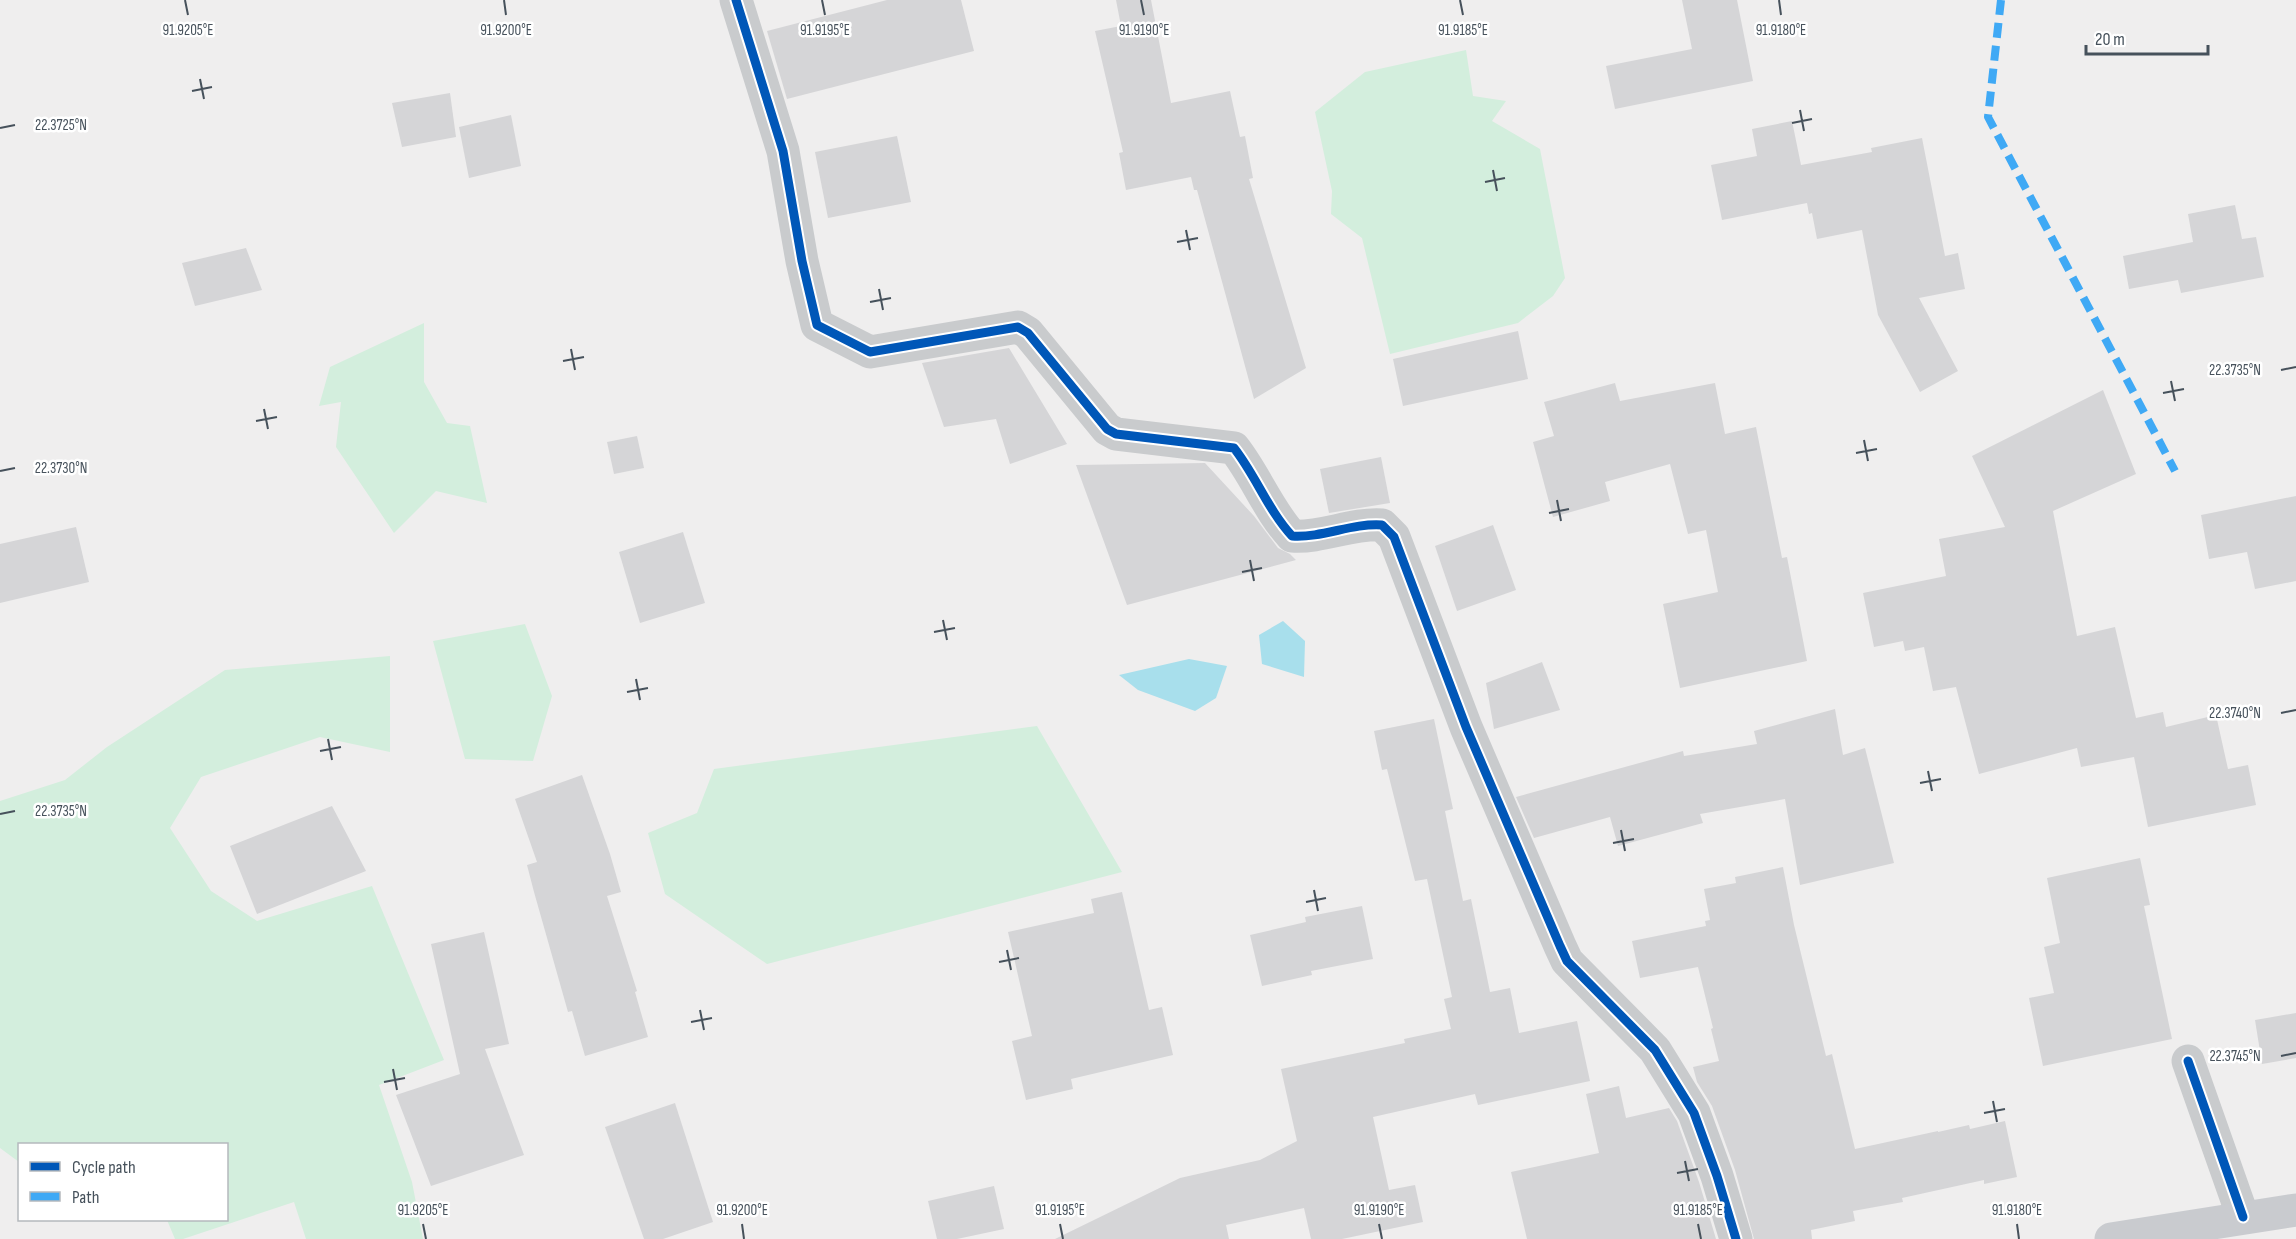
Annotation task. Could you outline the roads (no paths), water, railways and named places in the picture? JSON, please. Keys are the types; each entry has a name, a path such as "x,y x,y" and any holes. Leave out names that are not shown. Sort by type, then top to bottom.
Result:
{"main road":[{"path":"2110,1239 2296,1210"}],"street":[{"path":"736,0 783,151 802,261 817,325 870,352 1018,327 1028,333 1107,429 1116,434 1234,448 1281,525 1292,536 1308,537 1365,524 1382,525 1394,537 1466,727 1567,961 1655,1050 1694,1113 1717,1176 1736,1239"},
{"path":"2188,1061 2243,1217"}],"water":[{"path":"1283,621 1305,641 1304,677 1262,664 1259,635"},
{"path":"1189,659 1227,666 1216,698 1195,711 1138,690 1119,675"}]}
